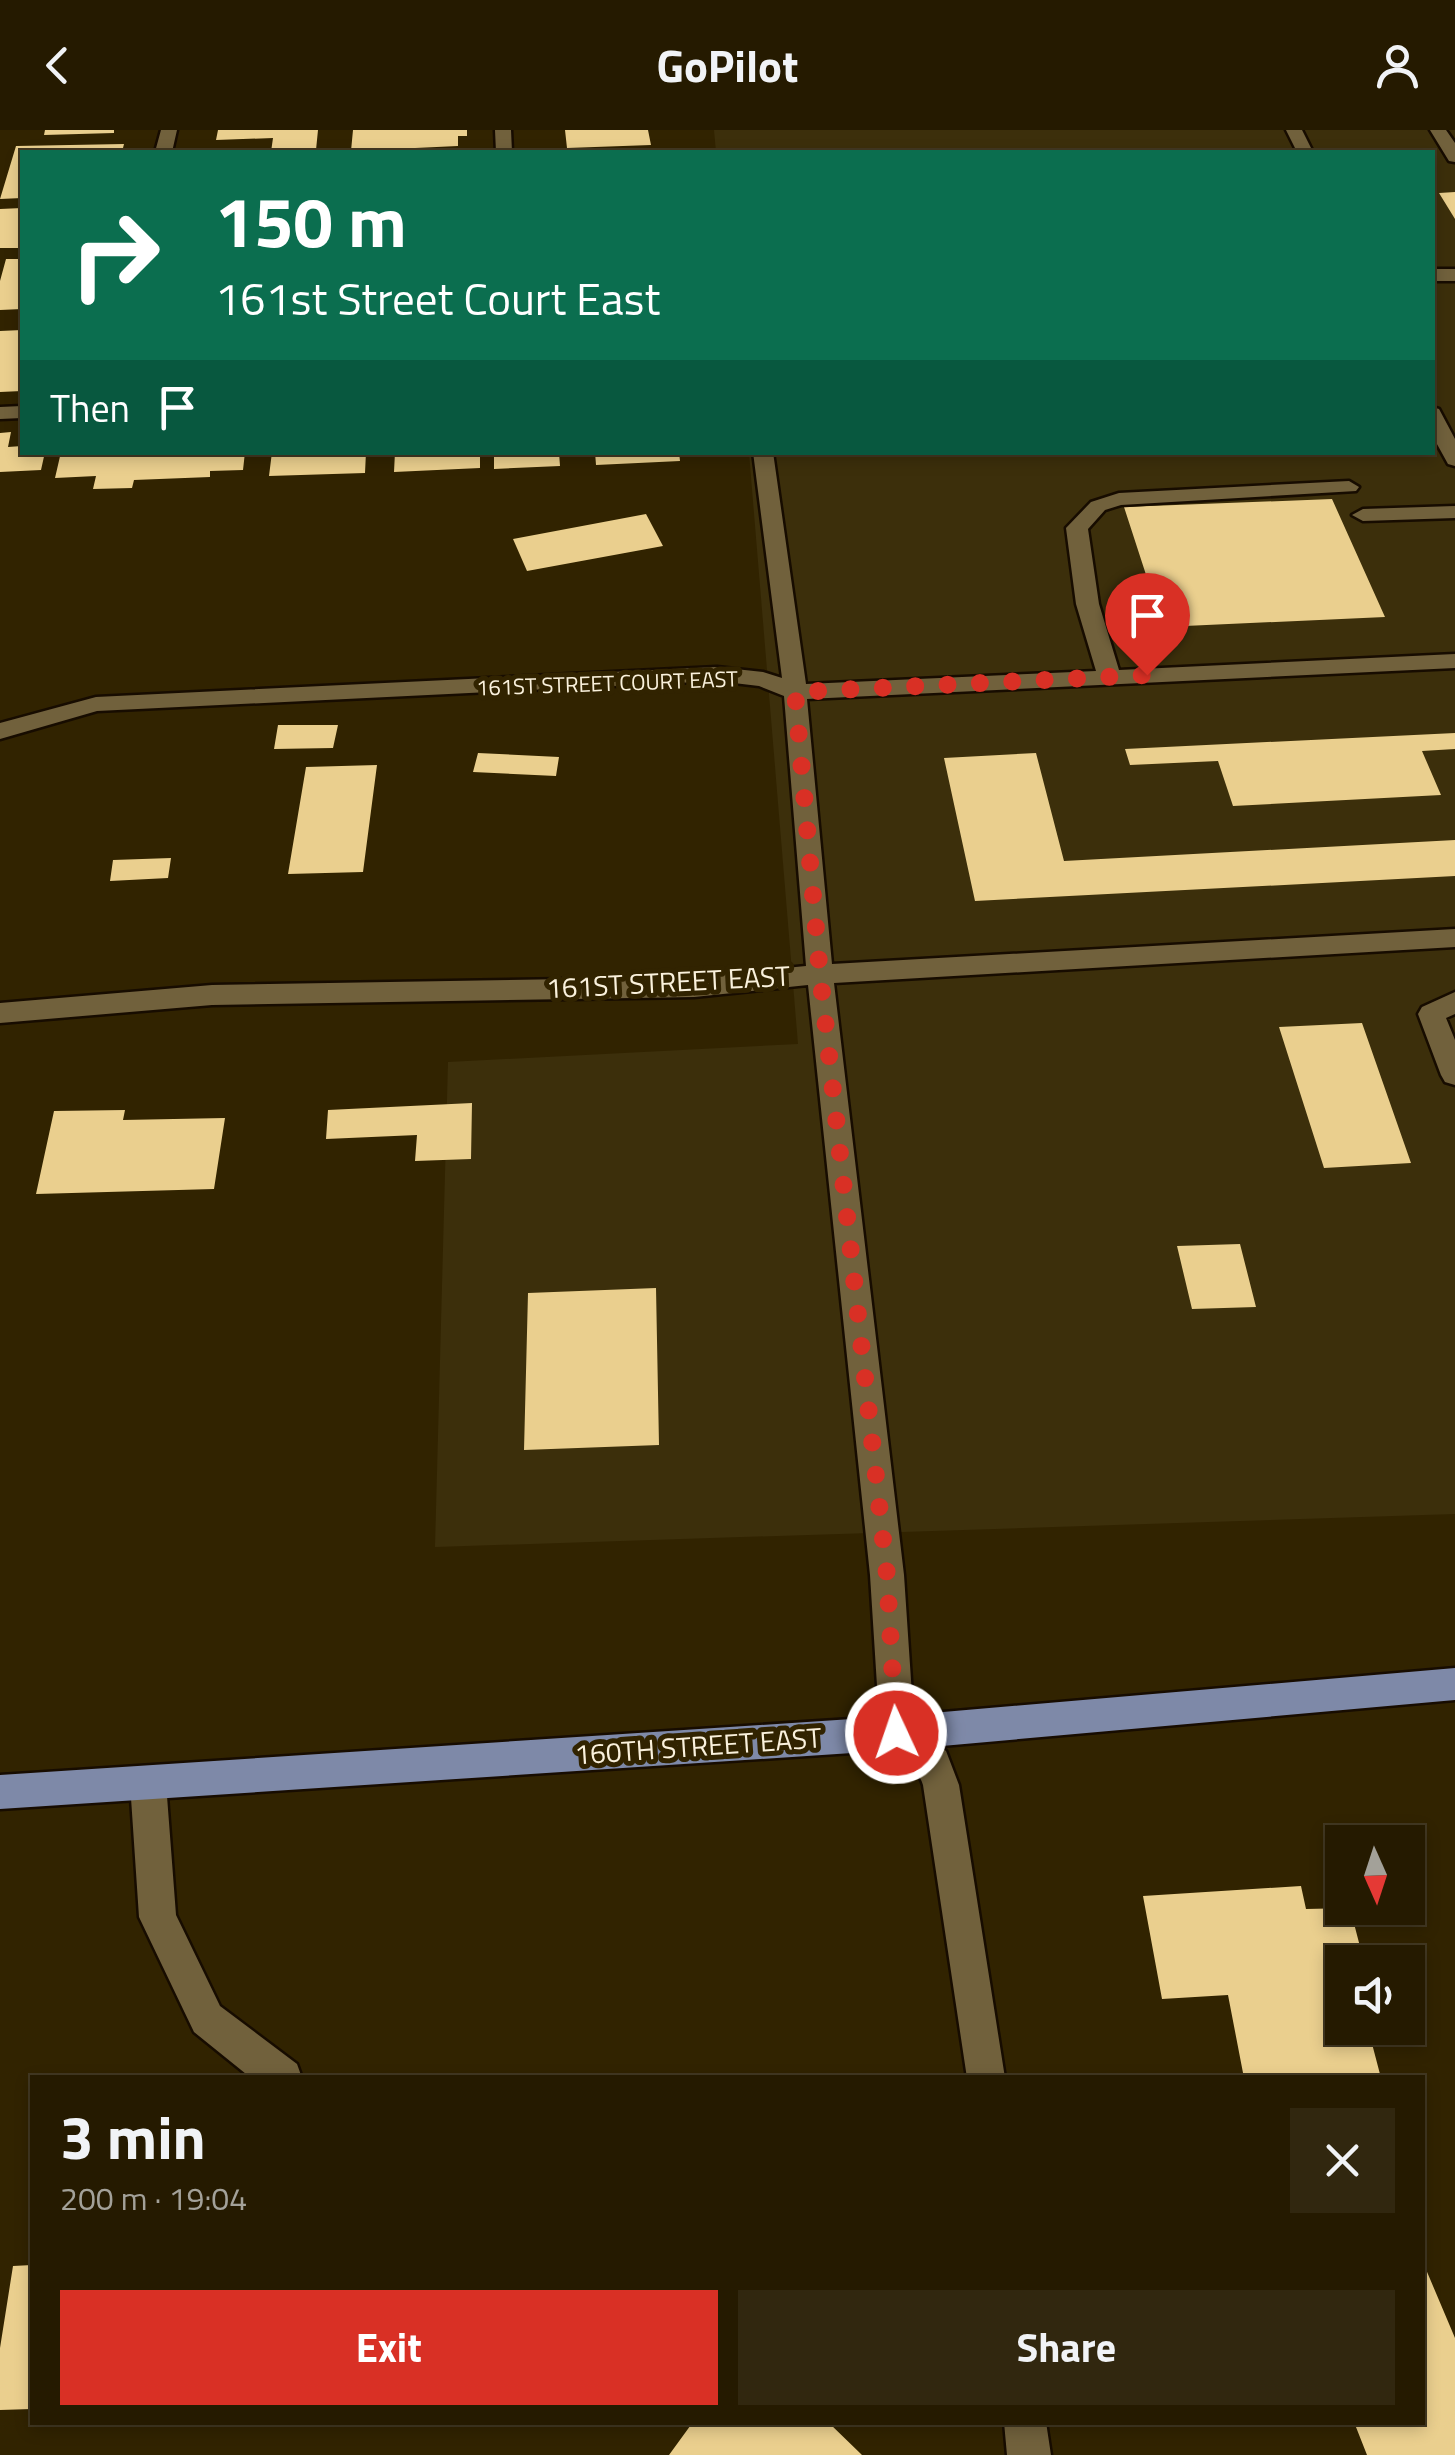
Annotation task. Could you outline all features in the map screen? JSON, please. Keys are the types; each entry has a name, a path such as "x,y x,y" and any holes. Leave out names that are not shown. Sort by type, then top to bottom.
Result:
{"main road":[{"name":"160TH STREET EAST","path":"0,1792 896,1733 1455,1684"}],"street":[{"path":"1438,130 1451,164"},
{"path":"1435,419 1455,460"},
{"path":"763,455 795,692 820,974 887,1575 896,1733 934,1763 941,1785 986,2075"},
{"path":"1110,677 1086,610 1077,528 1098,506 1119,499 1349,487"},
{"path":"1363,515 1455,512"},
{"name":"161ST STREET COURT EAST","path":"0,731 96,704 717,674 764,678 795,692 1455,661"},
{"name":"161ST STREET EAST","path":"0,1013 212,995 694,987 820,974 1455,938"},
{"path":"1455,1002 1431,1014 1455,1076"},
{"path":"148,1782 158,1918 207,2018 279,2075"},
{"path":"1024,2425 1029,2455"}],"shaded area":[{"path":"714,130 1455,130 1455,1514 435,1547 448,1062 798,1044 749,455 1435,455 1435,150 716,150"}],"building":[{"path":"45,130 114,130 114,133 44,135"},
{"path":"218,130 318,130 316,150 271,150 273,138 216,140"},
{"path":"353,130 467,130 467,136 458,136 458,146 351,150"},
{"path":"565,130 648,130 651,145 567,148"},
{"path":"124,144 122,150 20,150 20,198 0,199 16,146"},
{"path":"1455,192 1455,219 1439,193"},
{"path":"20,208 20,248 0,248 0,209"},
{"path":"6,259 20,259 20,309 0,310 0,281"},
{"path":"20,330 20,391 0,392 0,331"},
{"path":"11,432 8,447 20,446 20,455 44,455 41,470 0,472 0,433"},
{"path":"60,455 245,455 243,470 210,471 210,477 134,480 132,488 93,489 96,476 55,478"},
{"path":"272,455 366,455 365,473 269,476"},
{"path":"395,455 480,455 480,468 394,472"},
{"path":"494,455 559,455 560,466 494,469"},
{"path":"595,455 679,455 680,461 596,465"},
{"path":"1332,499 1385,617 1163,627 1124,507"},
{"path":"646,514 663,546 527,571 513,539"},
{"path":"278,725 338,725 333,748 274,749"},
{"path":"1455,733 1455,749 1422,751 1441,795 1233,806 1218,761 1130,765 1125,749"},
{"path":"478,753 559,757 556,776 473,772"},
{"path":"1036,753 1064,861 1455,840 1455,876 975,901 944,758"},
{"path":"377,765 363,872 288,874 306,767"},
{"path":"171,858 168,878 110,881 113,860"},
{"path":"1362,1023 1411,1163 1324,1168 1279,1027"},
{"path":"472,1103 471,1159 415,1161 417,1135 326,1139 328,1110"},
{"path":"125,1110 123,1120 225,1118 214,1189 36,1194 54,1111"},
{"path":"1240,1244 1256,1307 1192,1309 1177,1246"},
{"path":"656,1288 659,1445 524,1450 528,1293"},
{"path":"1301,1886 1306,1909 1325,1909 1325,1925 1354,1925 1360,1945 1325,1945 1325,2045 1372,2045 1380,2075 1243,2075 1228,1995 1162,1999 1143,1896"},
{"path":"30,2265 30,2409 0,2410 0,2348 13,2266"},
{"path":"1425,2267 1455,2338 1455,2455 1367,2455 1355,2425 1425,2425"},
{"path":"691,2425 831,2425 862,2455 669,2455"}],"route":[{"path":"896,1733 887,1575 820,974 795,692 1147,675"}]}
